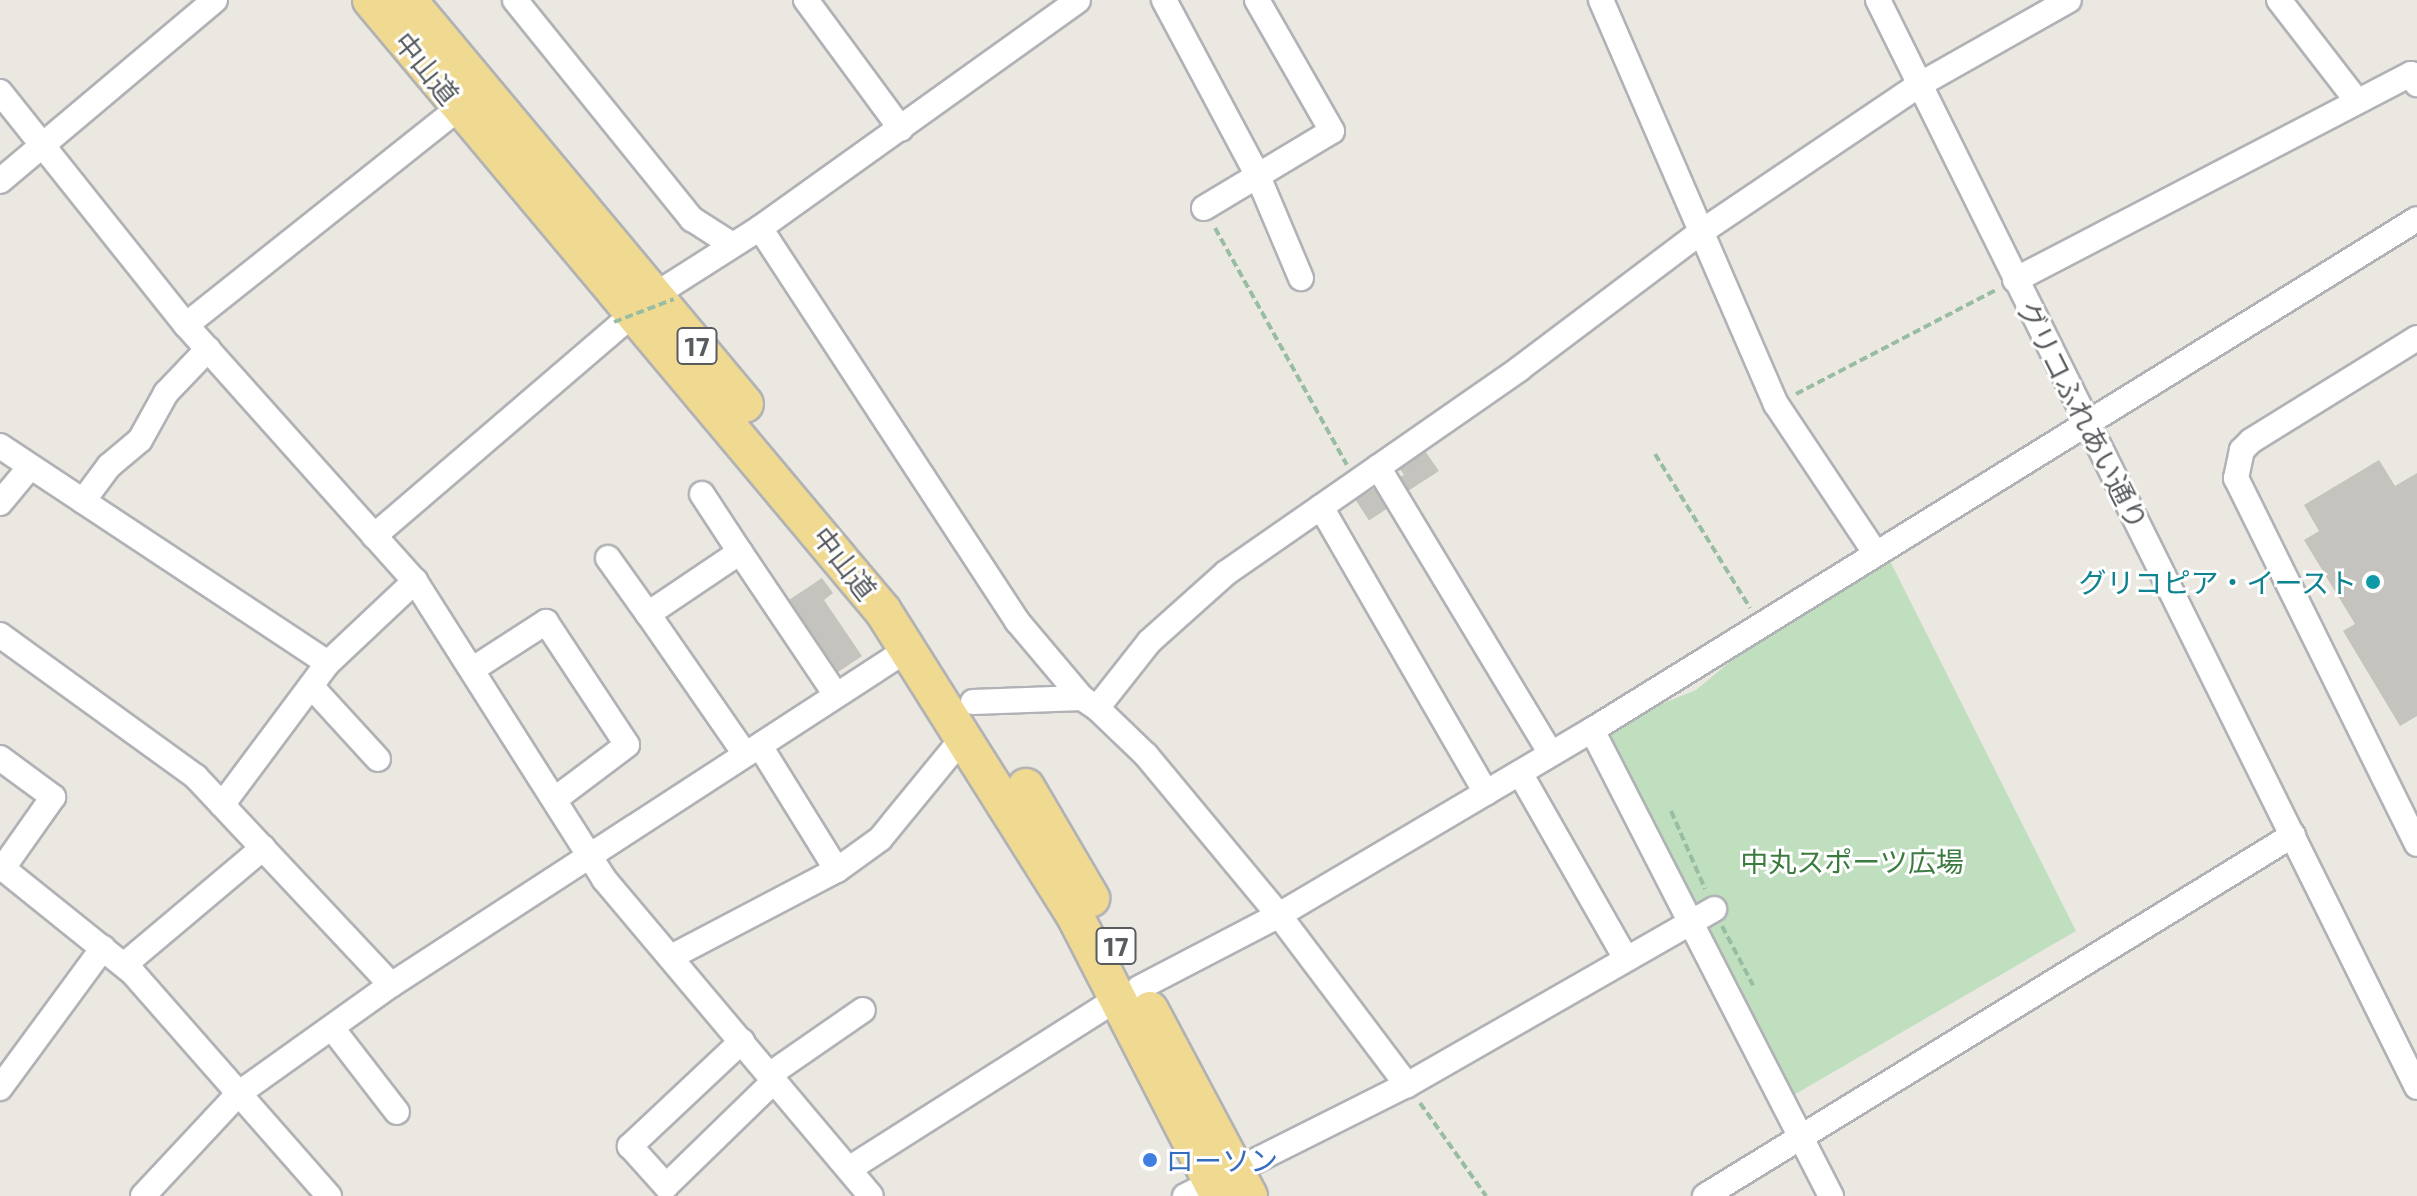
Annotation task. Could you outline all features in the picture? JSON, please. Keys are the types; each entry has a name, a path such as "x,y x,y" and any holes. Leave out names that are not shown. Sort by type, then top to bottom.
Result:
{"highway":[{"name":"中山道","path":"371,0 459,108 644,307 900,593 969,719"},
{"name":"中山道","path":"408,0 644,307 831,543 908,649 969,719 1064,848 1220,1188"}],"street":[{"path":"0,181 215,0"},
{"path":"515,0 692,219 731,244"},
{"path":"806,0 901,129"},
{"path":"374,536 644,307 901,129 1078,0"},
{"path":"1164,0 1257,174 1301,278"},
{"path":"1204,208 1246,188 1257,174 1332,131 1257,0"},
{"path":"1601,0 1776,404 1874,551"},
{"name":"グリコふれあい通り","path":"1878,0 2417,1087"},
{"path":"671,957 837,870 880,839 969,719 1089,703 1150,641 1215,582 1701,232 1919,85 2069,0"},
{"path":"2279,0 2357,101"},
{"path":"2015,280 2411,74 2417,84"},
{"path":"0,92 186,325 415,581 592,855 604,879 772,1078 852,1167 871,1196"},
{"path":"186,325 459,108"},
{"path":"852,1167 1128,993 1279,915 1592,730 1874,551 2417,219"},
{"path":"760,228 1017,621 1089,703 1146,755 1279,915 1407,1085"},
{"path":"2415,345 2251,441 2242,450 2236,478 2417,844"},
{"path":"83,501 109,466 140,440 166,393 208,349"},
{"path":"0,446 328,663"},
{"path":"0,503 30,467"},
{"path":"1378,467 1551,754"},
{"path":"702,494 836,695"},
{"path":"1321,507 1486,793"},
{"path":"648,614 740,552"},
{"path":"608,558 752,750 837,870"},
{"path":"222,805 328,663 415,581"},
{"path":"473,669 546,622 627,745 555,799"},
{"path":"0,635 196,777 391,985"},
{"path":"143,1196 238,1094 391,985 908,649"},
{"path":"311,686 378,759"},
{"path":"1592,730 1831,1196"},
{"path":"0,758 53,797 2,867 124,965 329,1196"},
{"path":"1520,773 1626,959"},
{"path":"1705,1196 2293,835"},
{"path":"124,965 263,848"},
{"path":"1220,1188 1715,911"},
{"path":"0,1088 103,948"},
{"path":"742,1041 630,1146 666,1186 772,1078 863,1010"},
{"path":"332,1028 397,1112"}],"path":[{"path":"1204,208 1356,481"},
{"path":"1776,404 2015,280"},
{"path":"1655,454 1759,624"},
{"path":"1671,811 1715,911 1753,985"},
{"path":"1407,1085 1486,1196"}],"green space":[{"name":"中丸スポーツ広場","path":"1890,561 2076,931 1792,1096 1699,932 1605,727 1696,690 1771,628"}],"building":[{"path":"1425,451 1439,471 1405,493 1396,479 1404,475 1399,468"},
{"name":"グリコピア・イースト","path":"2379,460 2395,486 2417,473 2417,716 2400,726 2343,631 2355,624 2304,540 2319,531 2304,505"},
{"path":"1381,484 1394,504 1369,520 1356,500"},
{"path":"822,578 833,593 824,600 862,656 835,674 786,602"}],"place":[{"name":"グリコピア・イースト","path":"2373,582"},
{"name":"ローソン","path":"1150,1160"}]}
